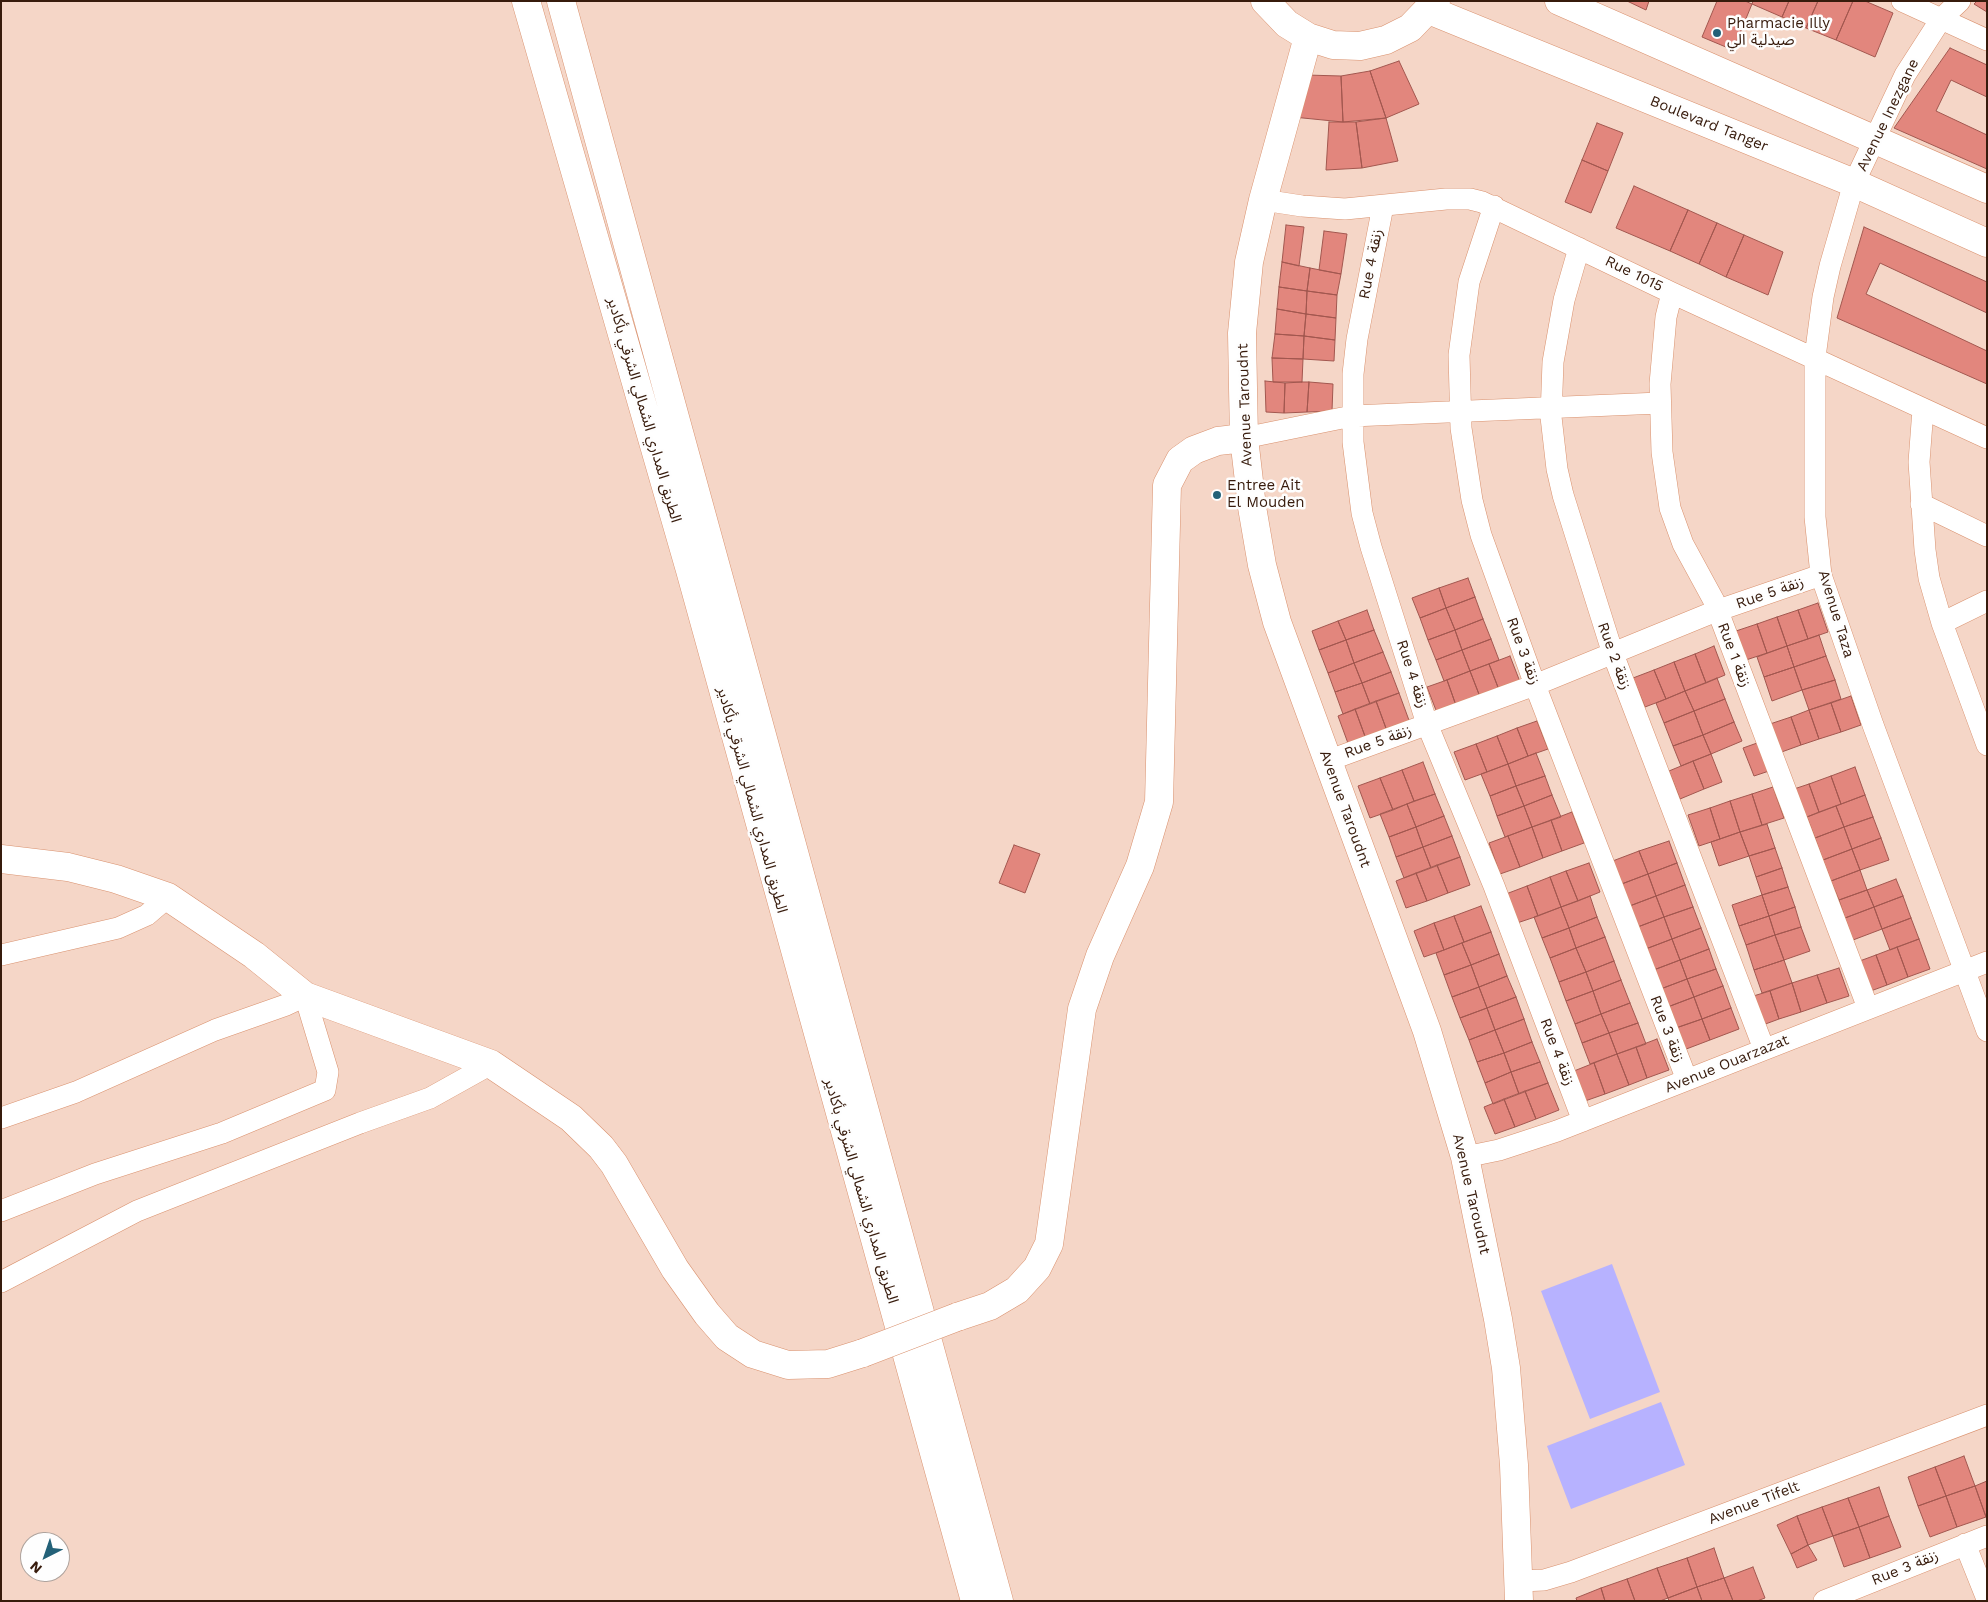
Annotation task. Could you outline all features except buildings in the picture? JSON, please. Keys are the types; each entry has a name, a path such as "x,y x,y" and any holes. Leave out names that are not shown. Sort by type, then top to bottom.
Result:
{"main road":[{"name":"الطريق المداري الشمالي الشرقي بأكادير","path":"526,1 690,570 975,1601"},
{"name":"الطريق المداري الشمالي الشرقي بأكادير","path":"561,1 953,1440 999,1601"},
{"path":"1265,1 1287,24 1308,36 1333,45 1360,46 1386,40 1410,28 1432,6"},
{"path":"1560,1 1875,138 1987,189"},
{"name":"Boulevard Tanger","path":"1432,6 1854,183 1987,243"},
{"name":"Avenue Taroudnt","path":"1308,36 1263,200 1249,262 1245,297 1242,333 1244,438 1256,536 1269,594 1327,761 1427,1031 1465,1157 1506,1368 1514,1456 1520,1591"},
{"path":"1,859 68,867 168,897 254,955 305,996 491,1064 571,1118 601,1148 614,1164 675,1269 707,1314 727,1337 753,1354 788,1365 828,1364 864,1353 990,1306 1017,1290 1038,1268 1049,1244 1082,1009 1100,956 1140,866 1159,802 1167,485 1180,460 1194,450 1205,444 1244,438"}],"street":[{"path":"1902,1 1987,40"},
{"name":"Avenue Inezgane","path":"1854,183 1905,75 1941,20 1960,1"},
{"name":"Avenue Taza","path":"1854,183 1823,297 1815,357 1815,517 1821,575 1872,725 1966,970 1987,1031"},
{"name":"Rue 1015","path":"1263,200 1323,208 1383,206 1458,198 1494,206 1672,293 1815,357 1987,438"},
{"name":"Rue 4 زنقة","path":"1383,206 1357,339 1352,416 1356,478 1364,521 1428,724 1494,886 1583,1121"},
{"name":"Rue 3 زنقة","path":"1494,206 1469,282 1462,318 1458,355 1460,410 1465,464 1481,535 1535,685 1686,1080"},
{"name":"Rue 2 زنقة","path":"1579,248 1556,335 1552,362 1551,408 1554,443 1563,495 1613,654 1764,1049"},
{"name":"Rue 1 زنقة","path":"1672,293 1662,350 1660,403 1662,452 1670,508 1684,544 1709,588 1716,611 1868,1008"},
{"path":"1244,438 1352,416 1660,403"},
{"path":"1923,409 1919,462 1921,504 1929,578 1942,623 1985,735"},
{"path":"1921,504 1987,536"},
{"name":"Rue 5 زنقة","path":"1327,761 1535,685 1716,611 1821,575"},
{"path":"1942,623 1987,601"},
{"path":"1,955 118,928 147,915 168,897"},
{"name":"Avenue Ouarzazat","path":"1465,1157 1531,1140 1583,1121 1987,962"},
{"path":"1,1118 76,1092 215,1030 286,1005 305,996 328,1072 325,1090 222,1133 95,1174 1,1211"},
{"path":"1,1282 137,1210 313,1141 430,1098 491,1064"},
{"name":"Avenue Tifelt","path":"1520,1591 1544,1580 1572,1572 1987,1415"},
{"name":"Rue 3 زنقة","path":"1824,1601 1987,1536"},
{"path":"1966,1544 1987,1599"}],"shaded area":[{"path":"1612,1264 1660,1392 1590,1419 1541,1291"},
{"path":"1661,1402 1685,1465 1571,1509 1547,1446"}],"place":[{"name":"Pharmacie Illy صيدلية الي","path":"1717,33"},
{"name":"Entree Ait El Mouden","path":"1217,495"}]}
